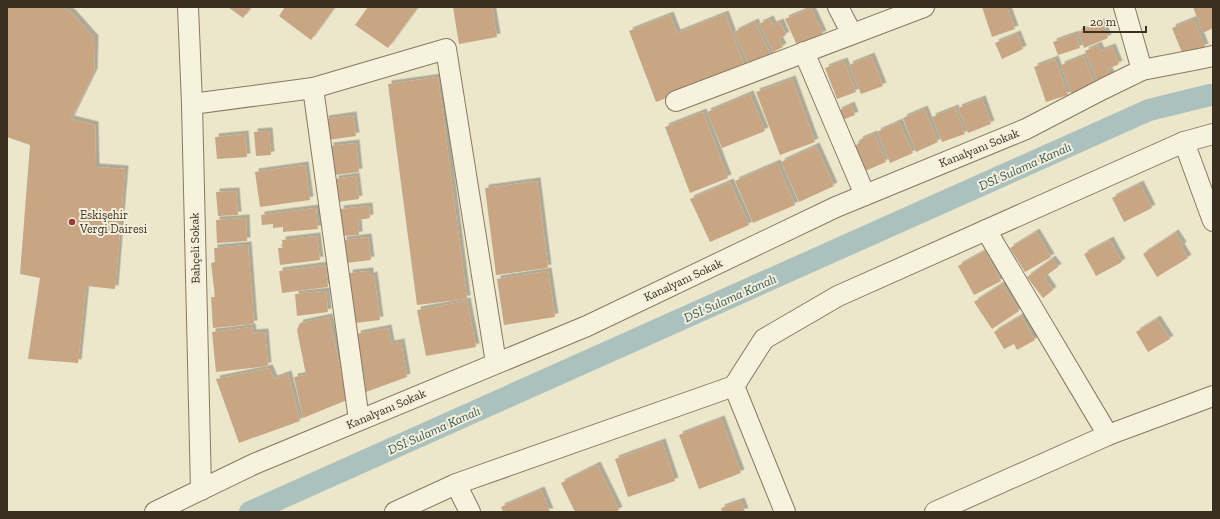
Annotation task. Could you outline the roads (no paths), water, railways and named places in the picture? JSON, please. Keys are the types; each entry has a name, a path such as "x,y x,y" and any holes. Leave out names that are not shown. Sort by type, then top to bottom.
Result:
{"street":[{"name":"Bahçeli Sokak","path":"188,7 192,104 201,490"},
{"path":"838,7 852,34"},
{"path":"676,101 924,7"},
{"path":"1124,7 1142,70"},
{"path":"192,104 313,88 446,49 496,363"},
{"path":"804,52 865,195"},
{"name":"Kanalyanı Sokak","path":"155,512 254,464 587,326 829,211 1026,129 1142,70 1199,60 1213,56"},
{"path":"313,88 359,420"},
{"path":"395,512 456,484 734,386 764,339 838,296 1184,142 1213,134"},
{"path":"1184,142 1213,221"},
{"path":"986,230 1108,434"},
{"path":"734,386 785,512"},
{"path":"935,512 1108,434 1213,396"},
{"path":"456,484 470,512"}],"waterway":[{"name":"DSİ Sulama Kanalı","path":"250,512 1149,110 1213,95"}],"place":[{"name":"Eskişehir Vergi Dairesi","path":"72,222"}]}
